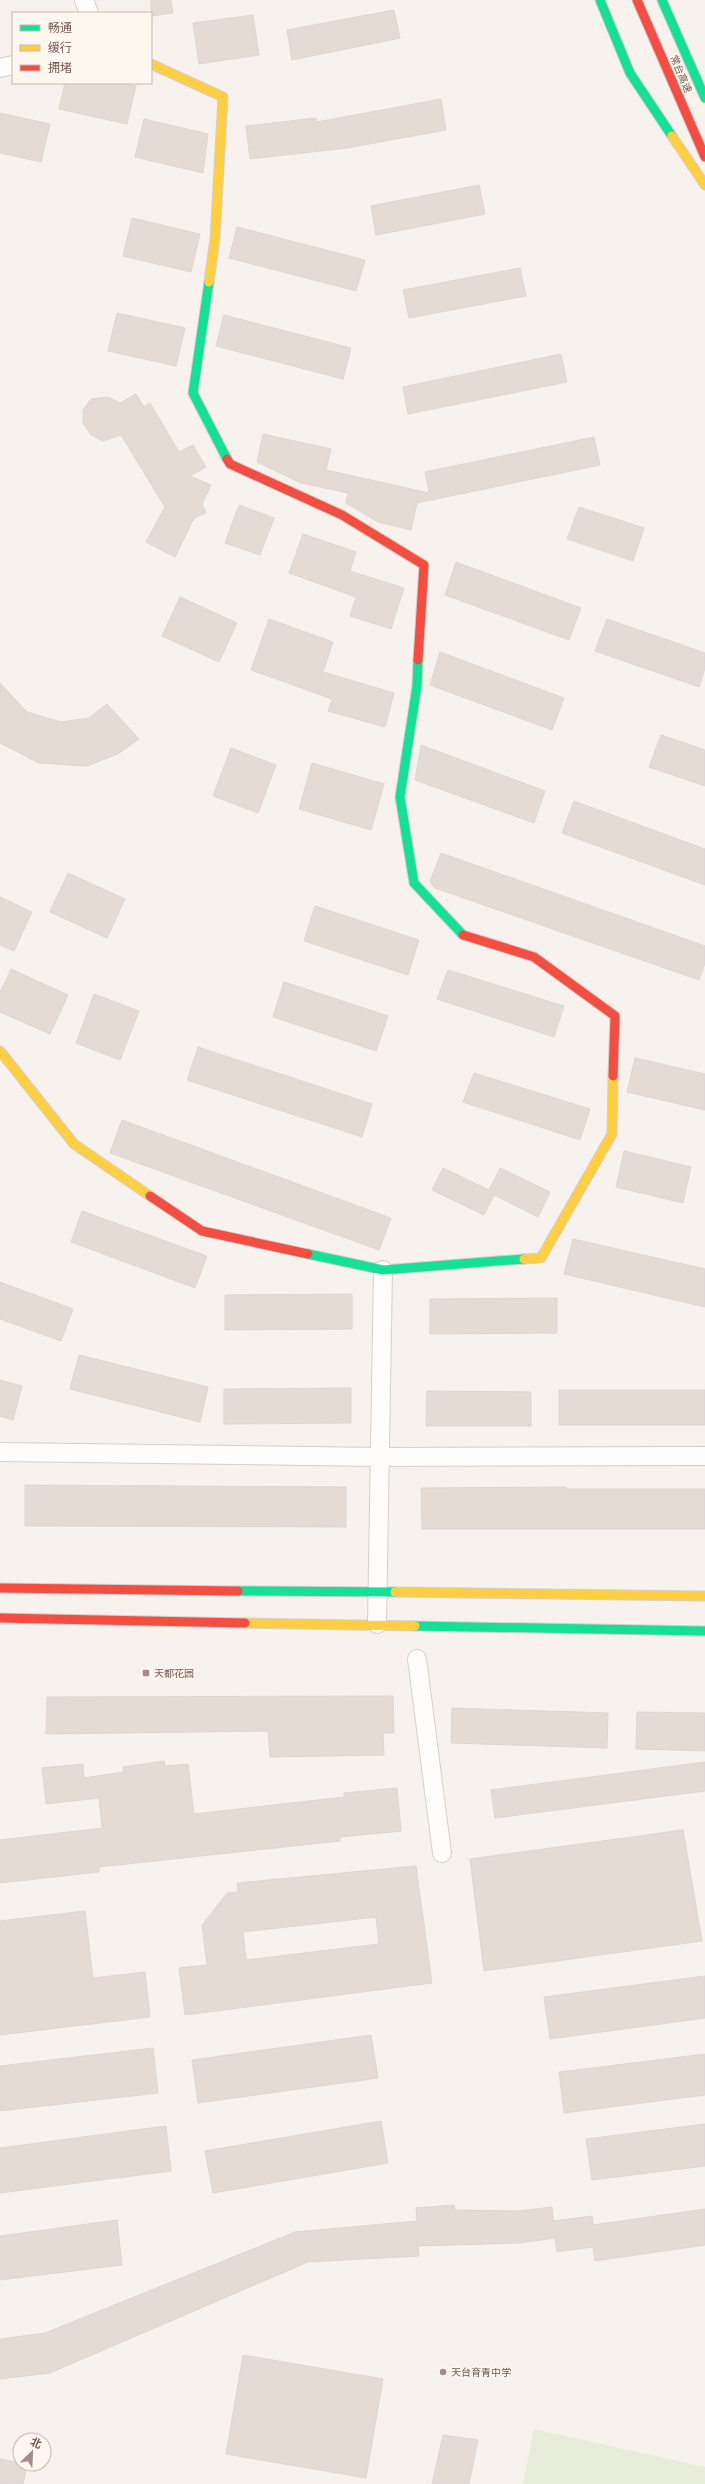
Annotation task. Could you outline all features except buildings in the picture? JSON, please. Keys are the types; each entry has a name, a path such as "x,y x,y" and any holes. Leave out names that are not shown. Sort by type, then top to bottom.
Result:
{"main road":[{"path":"600,0 630,73 705,185"},
{"name":"常台高速","path":"637,0 705,157"},
{"name":"常台高速","path":"662,0 705,98"},
{"path":"0,1051 74,1144 202,1231 383,1270 540,1258 612,1134 615,1016 534,957 463,935 414,883 400,797 417,686 424,565 342,515 230,464 193,393 215,239 223,97 152,64"},
{"path":"0,1588 377,1591 705,1596"},
{"path":"0,1618 705,1631"}],"street":[{"path":"84,0 89,12"},
{"path":"0,68 12,65"},
{"path":"377,1624 383,1270"},
{"path":"0,1452 380,1457 705,1456"},
{"path":"417,1659 442,1853"}],"green space":[{"path":"534,2429 705,2467 705,2484 523,2484"}],"traffic: fast":[{"path":"600,0 630,73 672,136"},
{"path":"662,0 705,98"},
{"path":"209,282 193,393 227,459"},
{"path":"418,660 417,686 400,797 414,883 463,935"},
{"path":"308,1254 383,1270 524,1259"},
{"path":"238,1591 395,1592"},
{"path":"415,1626 705,1631"}],"traffic: slow":[{"path":"152,64 223,97 215,239 209,282"},
{"path":"672,136 705,185"},
{"path":"0,1051 74,1144 150,1196"},
{"path":"524,1259 541,1258 612,1134 613,1076"},
{"path":"395,1592 705,1596"},
{"path":"245,1623 415,1626"}],"traffic: jam":[{"path":"637,0 705,157"},
{"path":"227,459 230,464 342,515 424,565 418,660"},
{"path":"463,935 534,957 615,1016 613,1076"},
{"path":"150,1196 202,1231 308,1254"},
{"path":"0,1588 238,1591"},
{"path":"0,1618 245,1623"}],"place":[{"name":"天都花园","path":"146,1673"},
{"name":"天台育青中学","path":"443,2372"}]}
